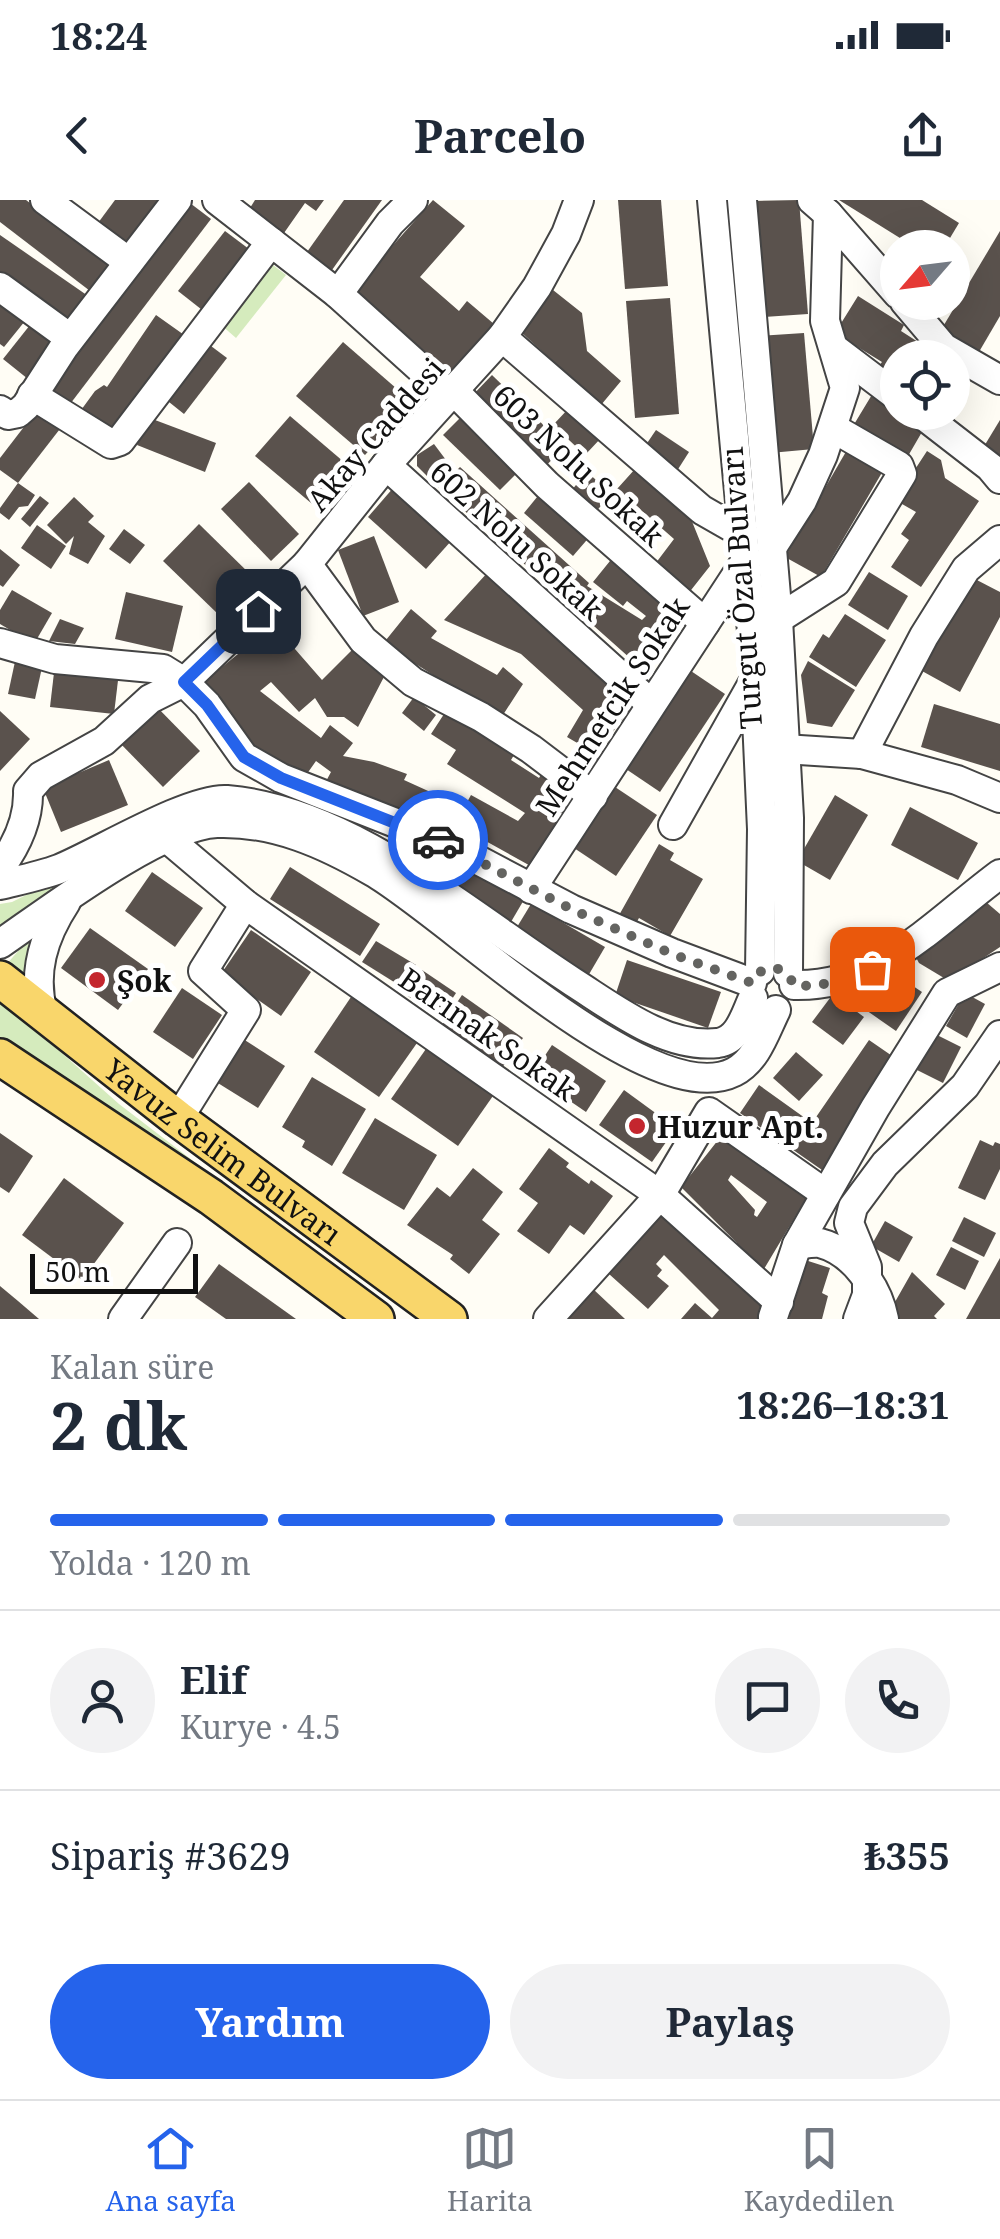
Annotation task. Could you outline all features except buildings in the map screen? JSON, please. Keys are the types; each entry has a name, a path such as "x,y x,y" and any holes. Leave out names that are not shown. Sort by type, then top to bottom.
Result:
{"main road":[{"name":"Yavuz Selim Bulvarı","path":"0,979 178,1119 449,1319"},
{"name":"Yavuz Selim Bulvarı","path":"0,1056 211,1198 376,1319"}],"street":[{"path":"44,200 128,262"},
{"path":"0,410 8,415 18,413 176,200"},
{"name":"603 Nolu Sokak","path":"217,200 338,294 453,394 547,485 705,622"},
{"path":"338,294 390,223 412,200"},
{"name":"Akay Caddesi","path":"0,868 13,850 28,806 28,791 41,776 104,741 150,699 184,682 307,564 386,465 502,336 538,286 566,234 578,200"},
{"name":"Turgut Özal Bulvarı","path":"0,885 58,869 162,830 214,823 280,828 318,842 377,874 602,1038 656,1068 688,1076 715,1077 735,1071 754,1055 770,987 790,818 778,619 755,546 712,200"},
{"name":"Turgut Özal Bulvarı","path":"742,200 755,546 755,679 770,987"},
{"path":"820,207 880,274"},
{"name":"Mehmetcik Sokak","path":"531,889 755,546 802,500 833,428 846,388 825,321 820,207"},
{"path":"32,396 111,444 120,441 271,242"},
{"path":"0,287 70,338"},
{"path":"920,320 944,348 1000,380"},
{"path":"502,336 702,510 755,546"},
{"path":"836,350 880,383"},
{"path":"778,619 836,582 902,474 900,466 833,428"},
{"path":"943,430 990,466 1000,480"},
{"name":"602 Nolu Sokak","path":"386,465 650,704"},
{"path":"862,754 924,636 966,569 1000,540"},
{"path":"307,564 363,640 413,682 481,717 593,796"},
{"path":"0,643 55,659 162,669 184,682 207,705 244,757 281,778 444,842 531,889 672,954 770,987 821,986 850,979 893,959 1000,874"},
{"path":"673,824 755,679"},
{"path":"784,749 862,754 958,780 1000,798"},
{"name":"Turgut Özal Bulvarı","path":"0,944 162,830"},
{"name":"Barınak Sokak","path":"162,830 245,904 660,1195 776,1310"},
{"path":"43,1014 37,990 42,949 69,897"},
{"path":"178,1119 246,1010 203,971 245,904"},
{"path":"776,1310 797,1246 946,993 1000,967"},
{"path":"858,1319 866,1295 867,1267 849,1223 853,1207 885,1164 965,1086 1000,1035"},
{"path":"548,1319 660,1195 708,1112 826,1194"},
{"path":"797,1246 819,1242 848,1258 880,1297 884,1319"},
{"path":"123,1319 177,1243"}],"green space":[{"path":"269,262 286,275 236,338 220,324"},
{"path":"95,861 0,926 0,904 12,902"},
{"path":"35,932 26,983 5,966"},
{"path":"0,998 119,1104 218,1180 215,1184 0,1042"}],"way so far":[{"path":"438,840 571,909 672,954 752,983 760,971 774,967 788,973 794,986 821,986 872,969"}],"place":[{"name":"Şok","path":"97,980"},
{"name":"Huzur Apt.","path":"637,1126"}],"route":[{"path":"258,611 184,682 207,705 244,757 281,778 438,840"}]}
